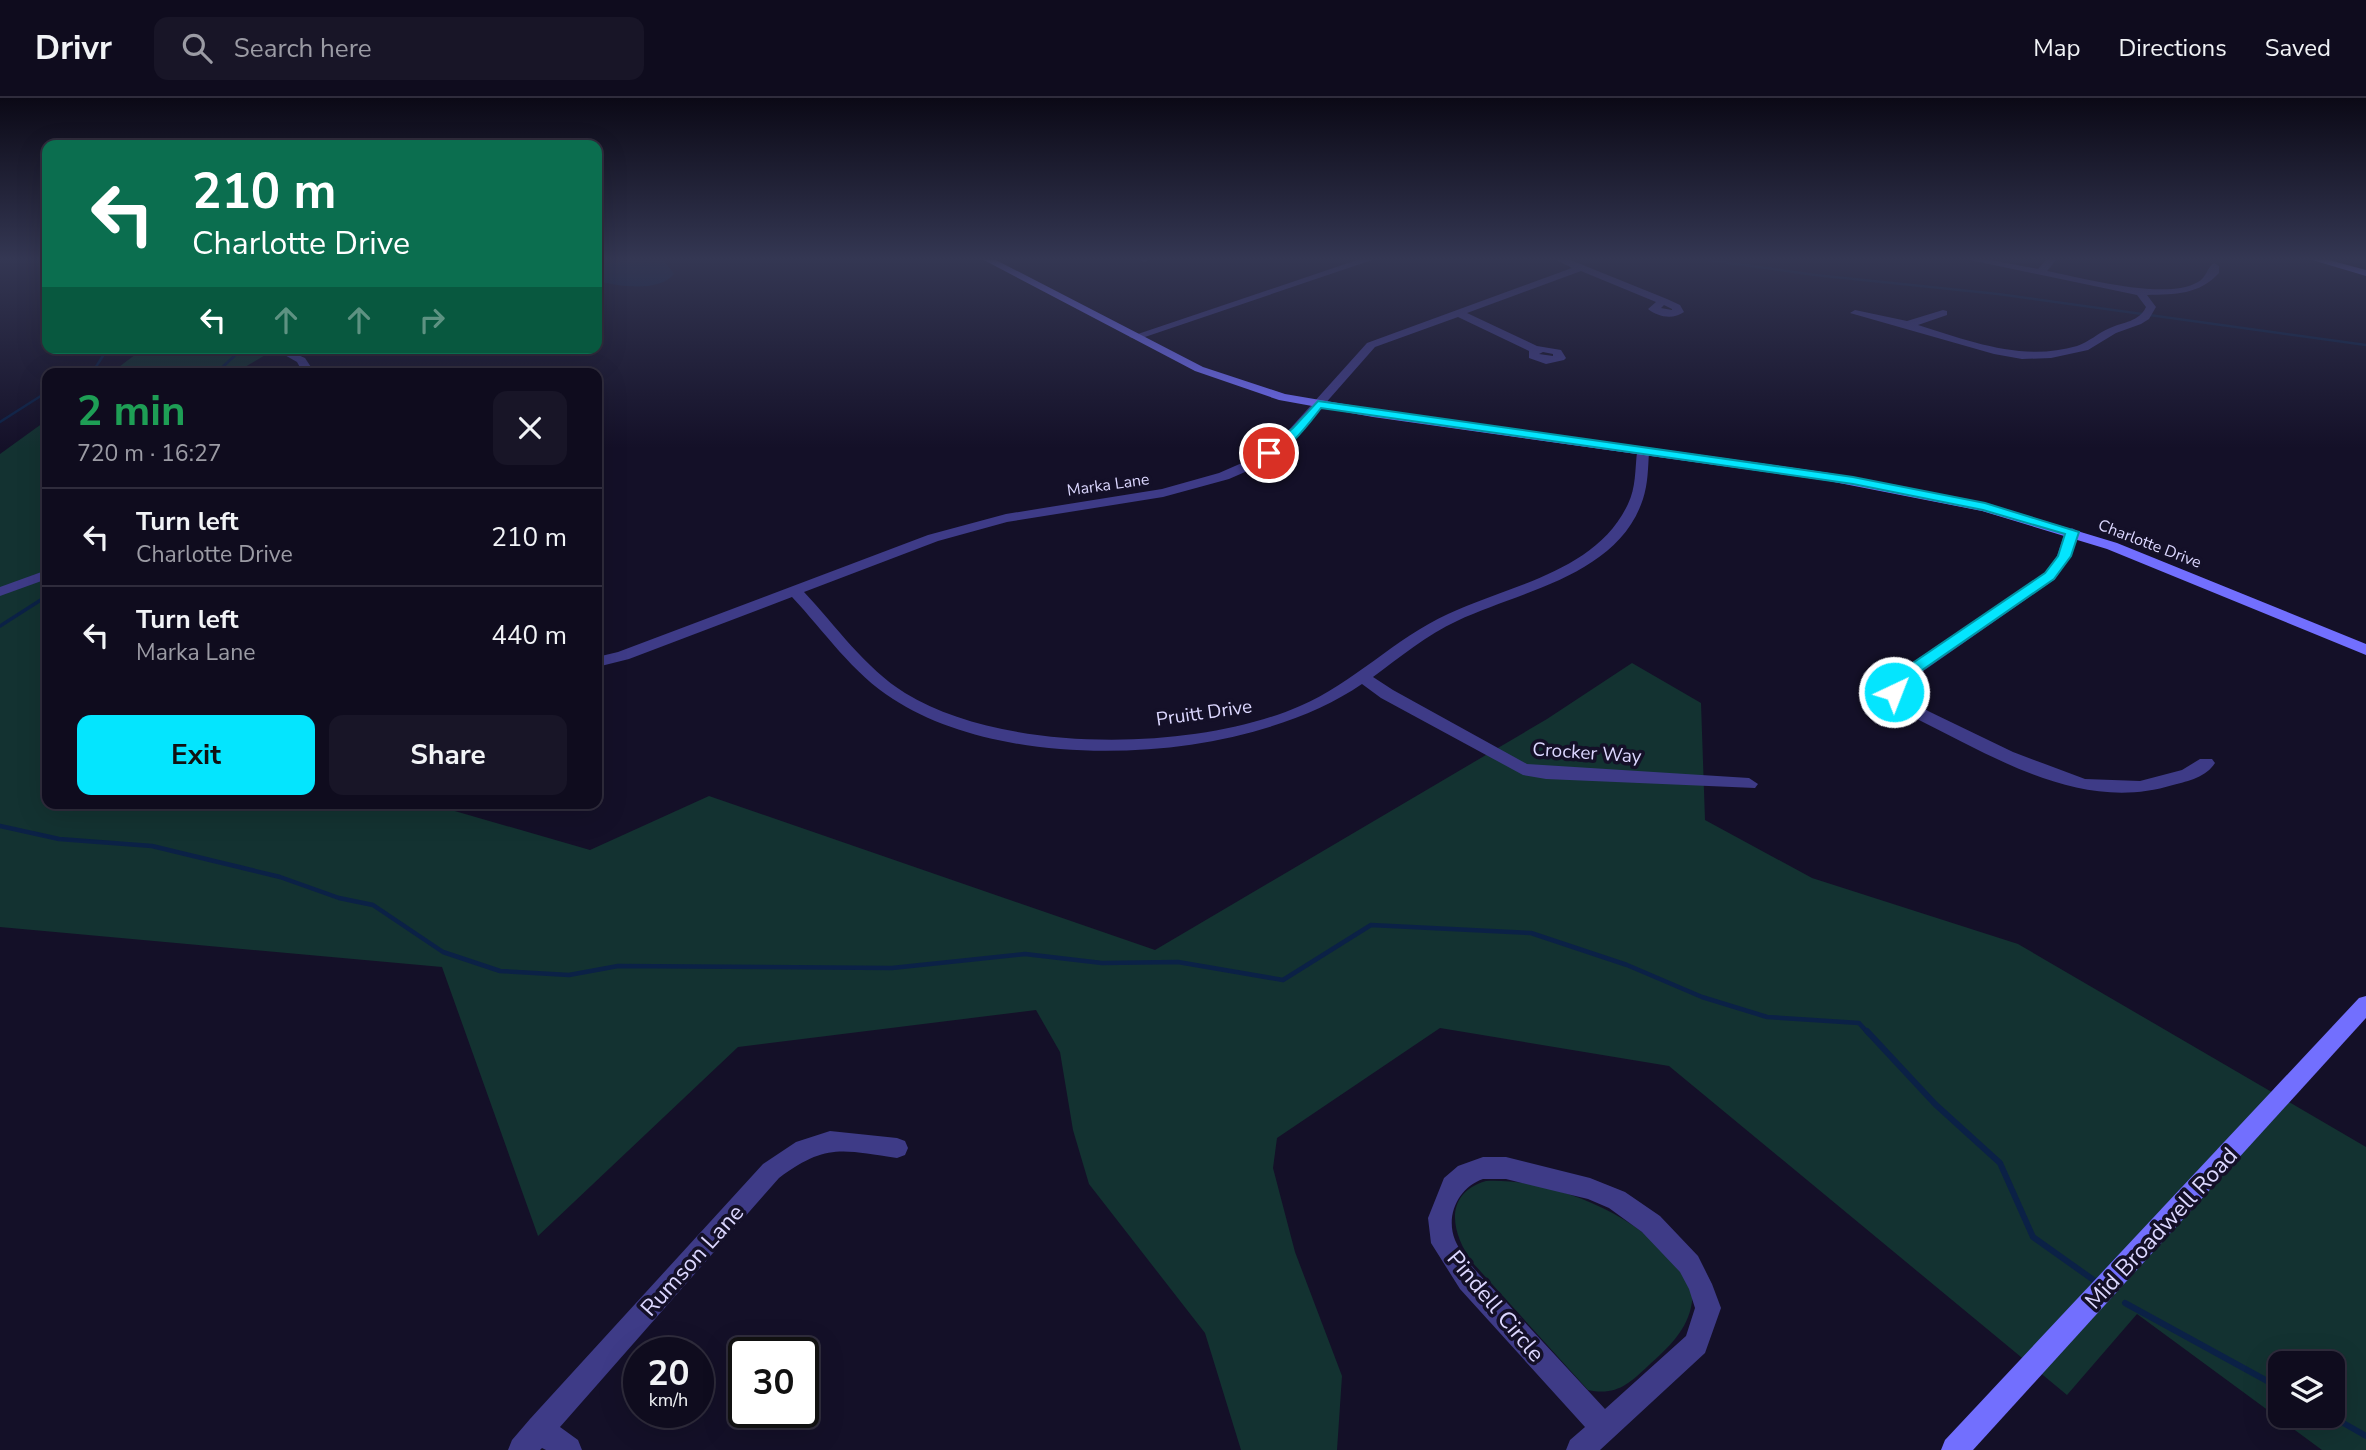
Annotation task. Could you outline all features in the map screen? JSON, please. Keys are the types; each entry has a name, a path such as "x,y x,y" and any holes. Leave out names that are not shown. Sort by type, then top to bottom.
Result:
{"street":[{"name":"Charlotte Drive","path":"1107,322 1199,369 1283,397 1901,489 1985,507 2072,532 2188,576 2366,650"},
{"path":"1135,337 1180,322"},
{"name":"Marka Lane","path":"602,661 622,656 979,524 1163,493 1224,476 1256,462 1282,445 1371,345 1430,322"},
{"path":"1477,322 1535,350"},
{"path":"1900,322 1997,351 2028,355 2056,354 2087,346 2116,329 2138,322"},
{"path":"1910,324 1916,322"},
{"path":"289,354 301,360 306,368"},
{"name":"Pruitt Drive","path":"795,591 874,675 898,695 948,721 1015,739 1100,745 1231,733 1305,711 1363,677 1438,624 1564,571 1606,544 1624,525 1636,503 1643,452"},
{"path":"2072,532 2064,556 2050,576 1903,677 1896,683 1894,692 1913,709 2011,759 2078,784 2135,789 2197,772 2206,763"},
{"path":"0,592 42,576"},
{"name":"Crocker Way","path":"1363,677 1387,694 1523,769 1546,773 1749,784"},
{"name":"Mid Broadwell Road","path":"1955,1450 2366,1004"},
{"name":"Rumson Lane","path":"522,1450 771,1171 796,1151 827,1139 897,1148"},
{"name":"Pindell Circle","path":"1580,1450 1605,1428 1696,1344 1709,1307 1700,1284 1689,1264 1651,1224 1617,1200 1590,1189 1506,1168 1483,1168 1466,1174 1452,1186 1444,1201 1440,1219 1443,1243 1468,1280 1605,1428"},
{"path":"540,1429 568,1450"}],"green space":[{"path":"136,354 267,354 243,368 118,368"},
{"path":"42,424 42,809 448,809 590,850 709,796 1155,950 1547,719 1632,663 1701,703 1705,820 1812,878 2018,944 2366,1147 2366,1450 2322,1450 2292,1428 2345,1428 2345,1351 2268,1351 2268,1410 2137,1314 2067,1395 1669,1066 1440,1028 1277,1138 1273,1168 1295,1252 1342,1376 1337,1450 1241,1450 1205,1333 1089,1184 1073,1130 1060,1052 1036,1010 738,1047 538,1236 442,967 0,927 0,454"},
{"path":"1486,1181 1539,1186 1595,1204 1645,1234 1665,1252 1681,1272 1692,1294 1690,1312 1682,1330 1670,1345 1628,1383 1614,1390 1588,1390 1472,1262 1460,1239 1455,1216 1462,1195"}],"waterway":[{"path":"2201,322 2366,345"},
{"path":"95,368 104,354"},
{"path":"221,368 237,354"},
{"path":"0,422 42,395"},
{"path":"0,626 42,599"},
{"path":"0,826 59,839 152,846 280,877 339,898 373,905 443,952 500,971 569,975 618,966 892,968 1025,954 1102,963 1178,962 1283,980 1371,925 1531,933 1627,965 1702,997 1767,1017 1859,1023 1868,1033"},
{"path":"1867,1031 1935,1104 2000,1163 2033,1237 2095,1281"},
{"path":"2125,1303 2268,1381"},
{"path":"2345,1424 2366,1436"}],"route":[{"path":"1269,453 1297,430 1318,404 1901,489 1985,507 2072,532 2064,556 2050,576 1903,677 1896,683 1894,692"}]}
